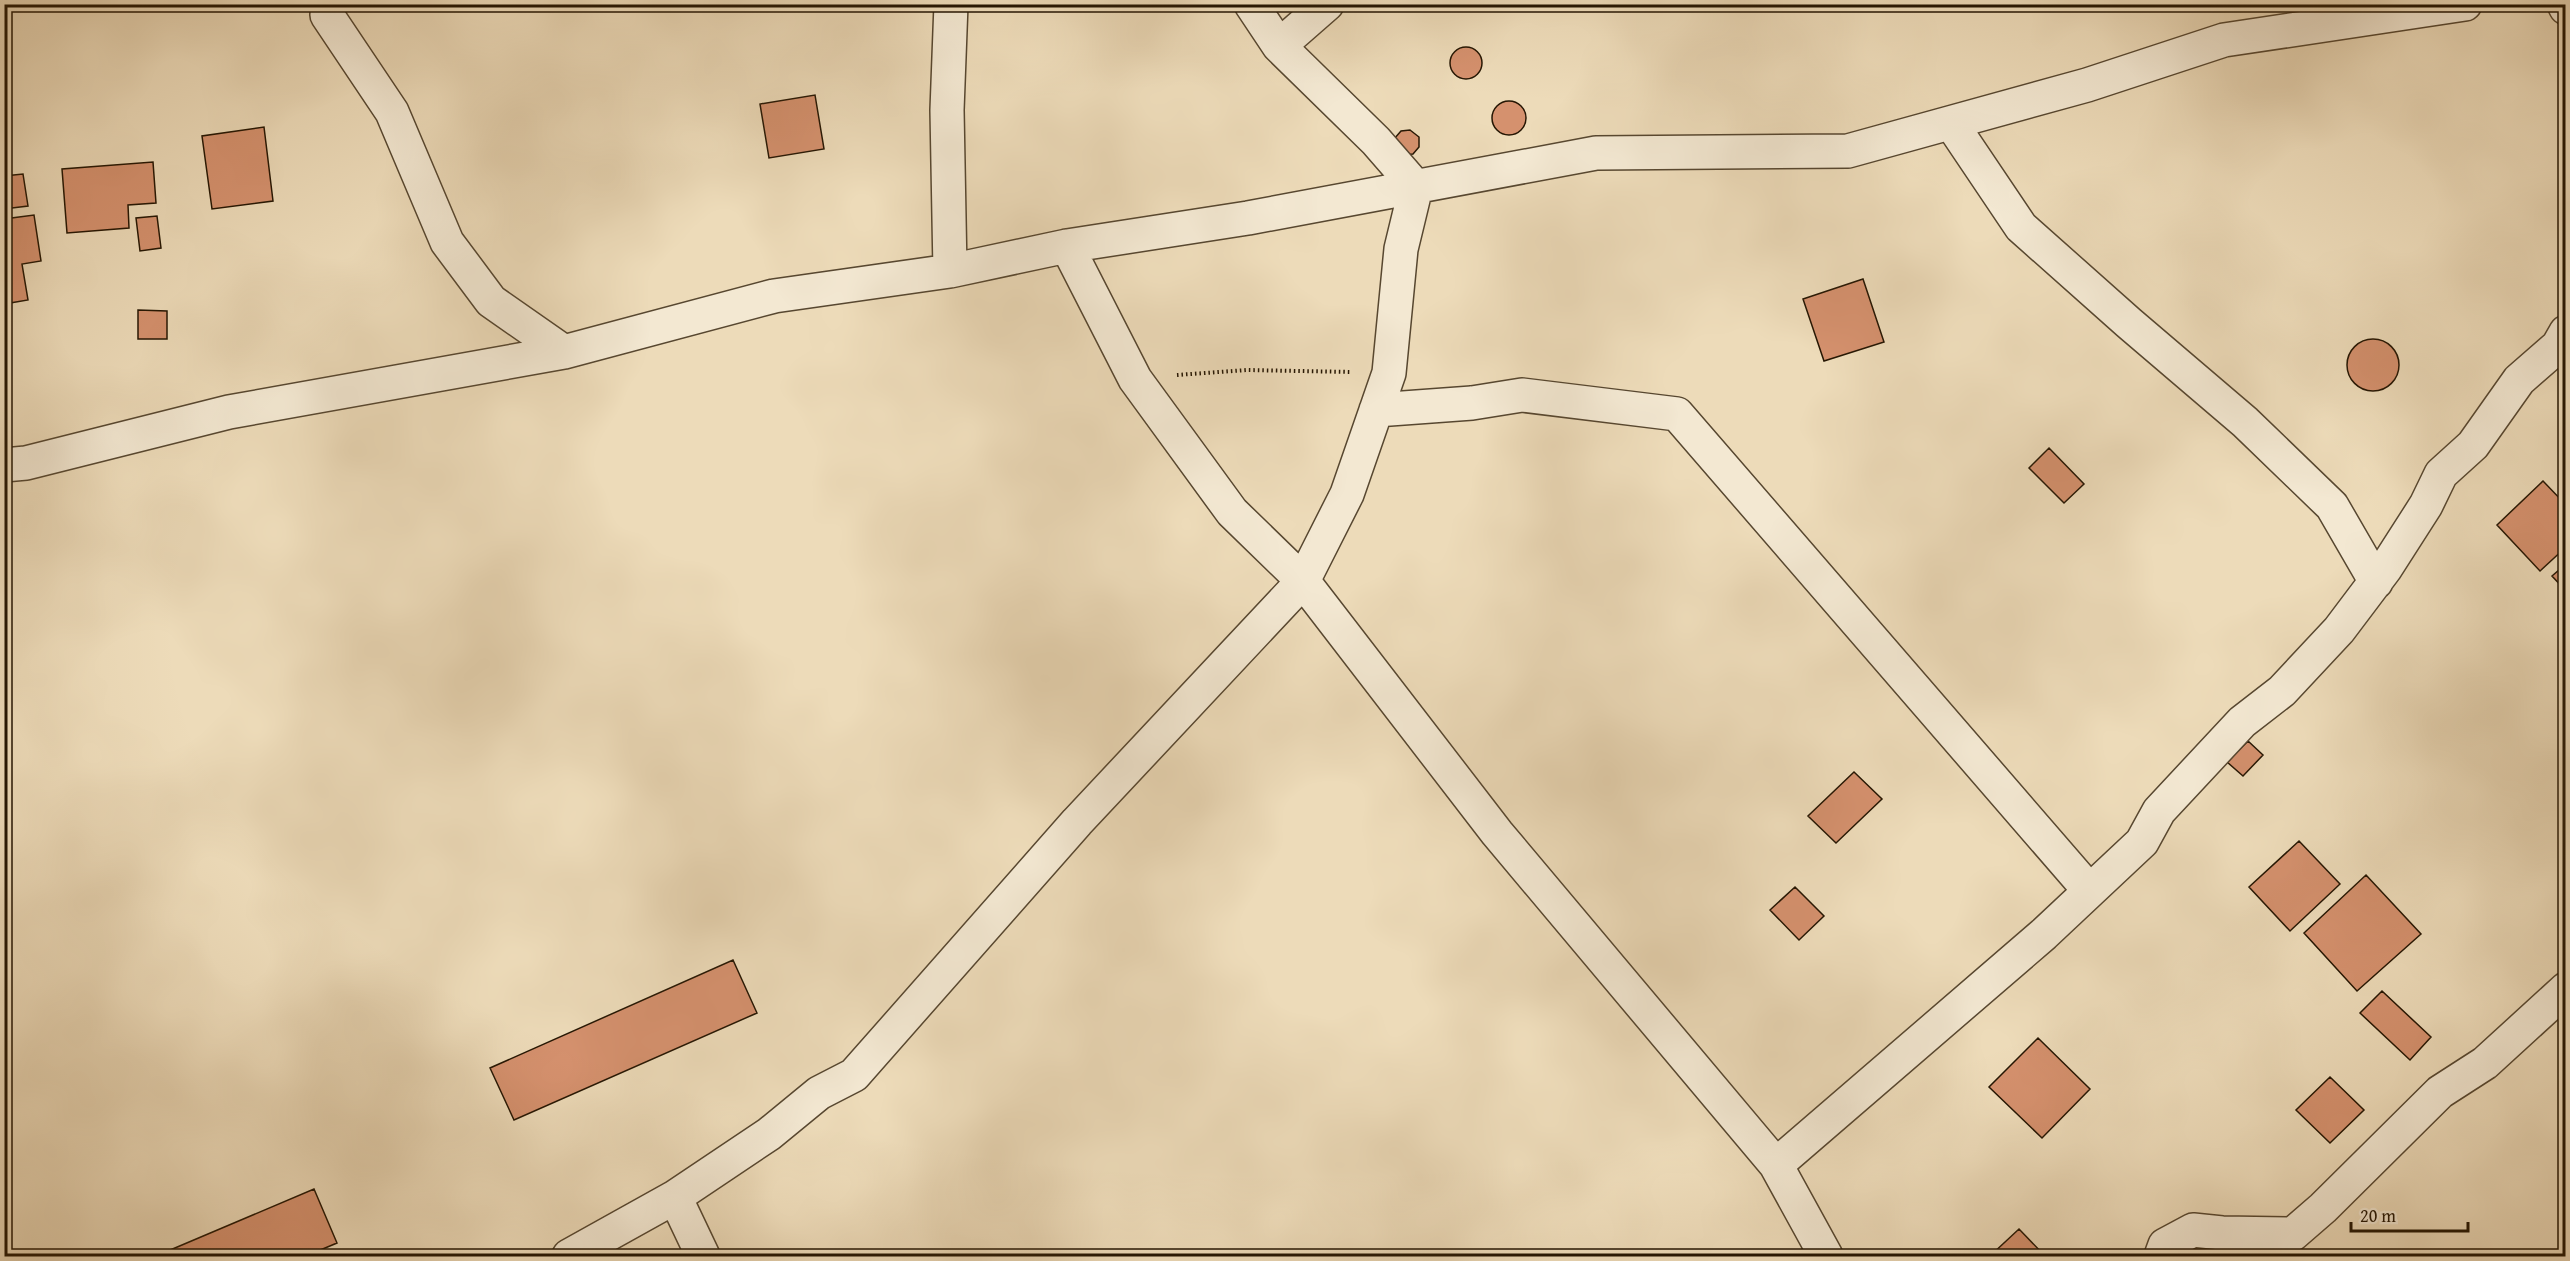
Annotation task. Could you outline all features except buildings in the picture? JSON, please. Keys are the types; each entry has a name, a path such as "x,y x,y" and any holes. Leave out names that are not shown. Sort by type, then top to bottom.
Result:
{"street":[{"path":"328,4 327,15 392,112 447,242 491,301 564,352"},
{"path":"950,271 947,111 951,4"},
{"path":"1251,4 1279,46 1376,141 1416,187"},
{"path":"1279,46 1327,4"},
{"path":"4,465 26,463 229,412 564,352 774,296 950,271 1067,246 1248,218 1596,153 1848,151 2087,85 2224,40 2465,4"},
{"path":"1951,123 2021,227 2245,422 2332,506 2376,582"},
{"path":"569,1257 675,1197 769,1134 819,1093 854,1075 1077,822 1303,581 1347,494 1389,373 1401,249 1416,187"},
{"path":"1067,246 1135,379 1233,512 1303,581 1497,833 1776,1165 1826,1257"},
{"path":"1776,1165 2044,934 2142,842 2159,811 2242,722 2282,691 2339,630 2376,582 2426,505 2441,474 2473,445 2519,380 2558,346 2565,332"},
{"path":"1376,410 1472,403 1522,395 1677,414 2089,890"},
{"path":"2161,1257 2165,1245 2193,1230 2222,1233 2293,1234 2323,1208 2440,1092 2485,1063 2565,989"},
{"path":"675,1197 704,1257"}],"path":[{"path":"1135,379 1247,370 1389,373"}]}
